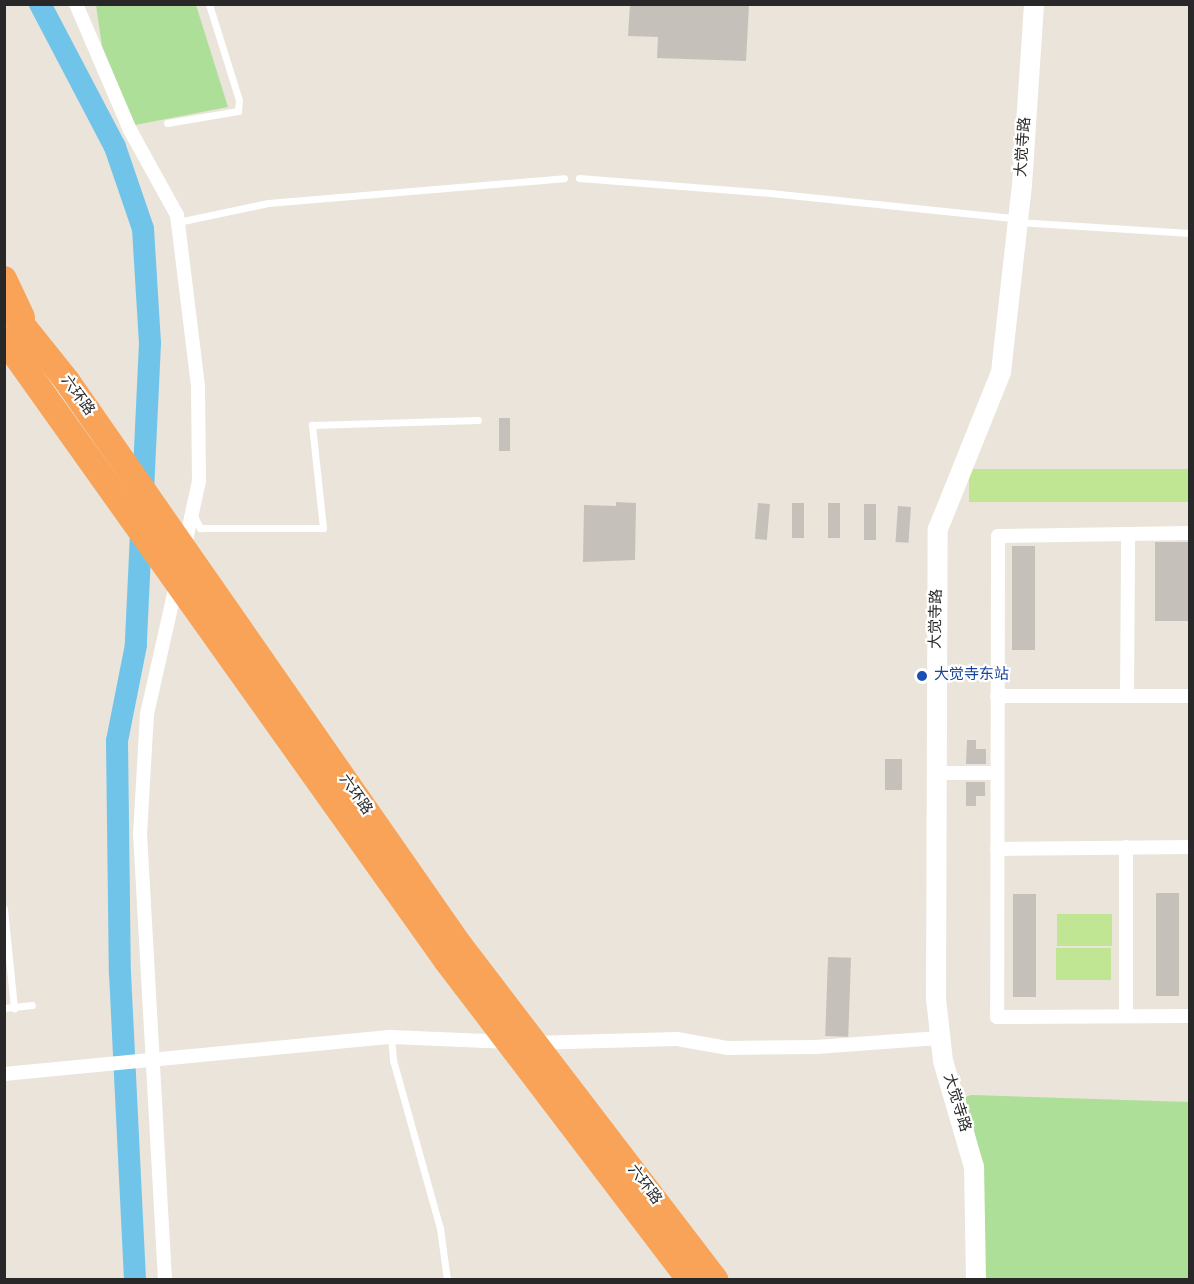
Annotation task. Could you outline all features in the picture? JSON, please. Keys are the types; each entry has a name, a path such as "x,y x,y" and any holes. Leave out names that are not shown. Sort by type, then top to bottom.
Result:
{"highway":[{"path":"4,279 32,336"},
{"name":"六环路","path":"4,302 67,381 459,943 716,1280"},
{"name":"六环路","path":"10,346 446,960 690,1280"}],"main road":[{"name":"大觉寺路","path":"976,1280 974,1167 939,1038 936,999 938,529 1001,372 1018,222 1034,4"}],"street":[{"path":"76,4 130,130 178,222 198,387 199,481 147,714 140,836 165,1280"},
{"path":"1190,533 998,536 996,1017 1190,1016"},
{"path":"1127,696 1128,534"},
{"path":"997,696 1190,696"},
{"path":"936,773 998,773"},
{"path":"1126,847 1126,1016"},
{"path":"997,849 1190,847"},
{"path":"4,1074 391,1037 567,1043 677,1039 728,1048 816,1047 939,1038"}],"lane":[{"path":"167,123 238,111 239,100 209,4"},
{"path":"178,222 268,203 564,178"},
{"path":"579,178 953,212 1010,218 1018,222 1190,233"},
{"path":"192,512 200,528 323,528 312,425 478,420"},
{"path":"4,909 14,1008"},
{"path":"4,1008 32,1005"},
{"path":"391,1037 393,1060 440,1228 447,1280"}],"green space":[{"path":"96,5 196,5 228,107 135,125 102,46"},
{"path":"969,469 1189,469 1189,502 969,502"},
{"path":"1057,914 1112,914 1112,946 1057,946"},
{"path":"1056,948 1111,948 1111,980 1056,980"},
{"path":"971,1095 1189,1102 1189,1279 984,1279 983,1165 965,1097"}],"building":[{"path":"630,4 749,4 746,61 657,58 658,37 628,36"},
{"path":"499,418 510,418 510,451 499,451"},
{"path":"616,502 636,503 635,560 583,562 584,505 616,506"},
{"path":"758,503 770,504 767,540 755,539"},
{"path":"792,503 804,503 804,538 792,538"},
{"path":"828,503 840,503 840,538 828,538"},
{"path":"864,504 876,504 876,540 864,540"},
{"path":"898,506 911,507 908,543 895,542"},
{"path":"1155,542 1190,542 1190,621 1155,621"},
{"path":"1012,546 1035,546 1035,650 1012,650"},
{"path":"967,740 976,740 976,749 986,749 986,764 966,764"},
{"path":"885,759 902,759 902,790 885,790"},
{"path":"966,782 985,782 985,796 976,796 976,806 966,806"},
{"path":"1156,893 1179,893 1179,996 1156,996"},
{"path":"1013,894 1036,894 1036,997 1013,997"},
{"path":"828,957 851,958 848,1037 825,1036"}],"waterway":[{"path":"40,4 115,147 143,229 150,343 136,645 117,741 120,973 135,1280"}],"place":[{"name":"大觉寺东站","path":"922,676"}]}
